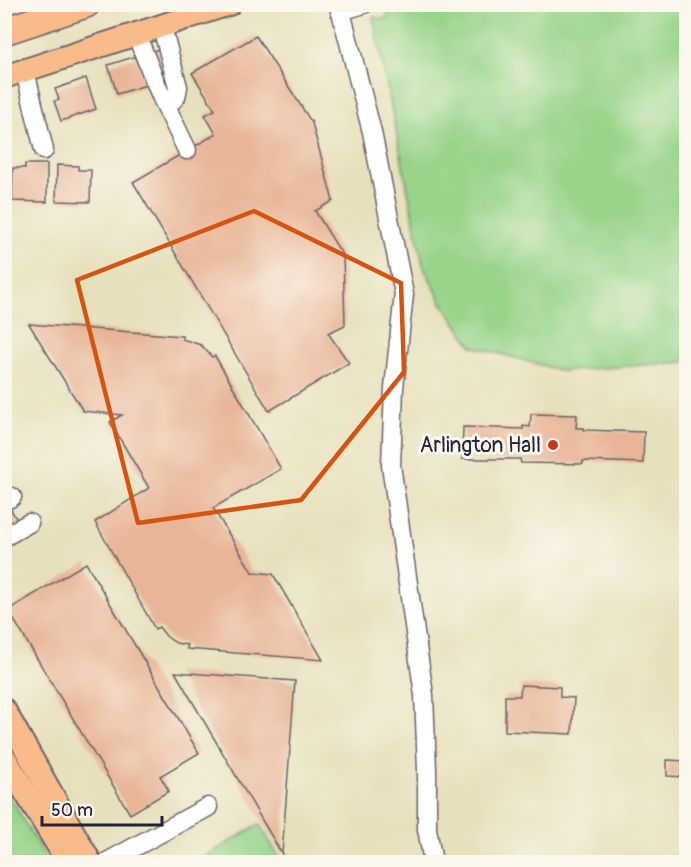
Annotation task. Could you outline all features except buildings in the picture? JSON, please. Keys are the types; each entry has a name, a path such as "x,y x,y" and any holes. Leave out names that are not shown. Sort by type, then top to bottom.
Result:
{"highway":[{"path":"4,31 86,4"}],"main road":[{"path":"15,74 137,36 229,4"},
{"path":"4,710 90,862"},
{"path":"4,757 68,862"}],"lane":[{"path":"364,4 340,8 372,132 404,294 394,388 391,465 424,695 427,770 426,828 433,862"},
{"path":"162,27 178,87 176,97 166,106"},
{"path":"137,36 187,150"},
{"path":"15,74 44,150"},
{"path":"4,537 29,523"},
{"path":"107,862 208,807"}],"highlighted area":[{"path":"254,211 401,283 404,372 301,500 138,523 77,280"}],"green space":[{"path":"398,4 686,5 686,359 684,362 562,371 472,346 441,301 423,265 373,17 385,19 392,8"},
{"path":"5,788 48,862 5,862"},
{"path":"259,824 282,862 196,862"}],"place":[{"name":"Arlington Hall","path":"553,445"}]}
